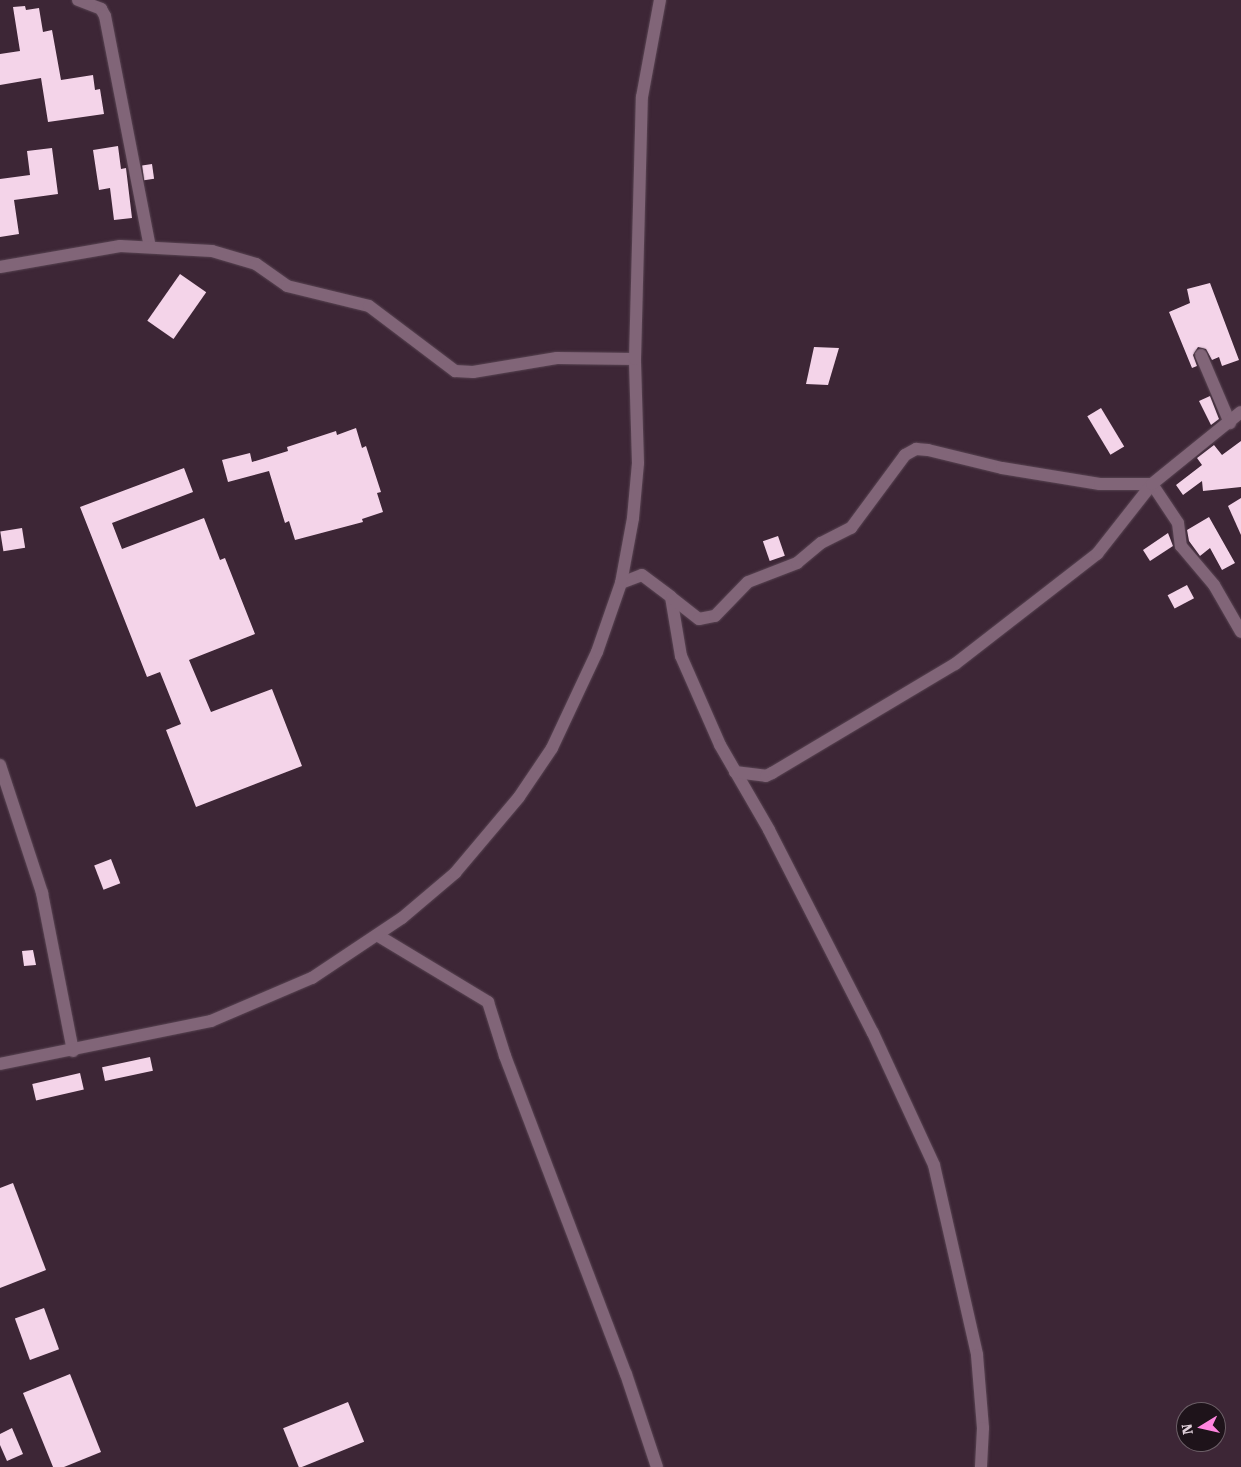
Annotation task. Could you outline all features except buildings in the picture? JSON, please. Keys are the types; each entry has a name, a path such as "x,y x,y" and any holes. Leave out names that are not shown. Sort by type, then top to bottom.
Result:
{"street":[{"path":"78,0 101,9 105,16 150,247"},
{"path":"0,1064 177,1030 251,1006 312,978 377,935 455,873 520,797 552,748 575,702 621,583 638,463 634,359 642,97 660,0"},
{"path":"0,266 88,249 150,247 212,251 256,264 287,286 369,306 455,371 473,372 557,358 634,359"},
{"path":"1201,355 1230,423"},
{"path":"735,772 766,776 955,664 1096,554 1152,484 1230,423 1241,412"},
{"path":"621,583 642,575 699,619 715,616 748,582 797,563 821,543 851,528 891,470 916,449 936,451 1002,468 1100,484 1152,484"},
{"path":"1152,484 1178,523 1181,546 1214,585 1241,632"},
{"path":"671,597 686,670 735,772 769,830 872,1033 938,1174 968,1309 981,1385 981,1467"},
{"path":"0,765 42,893 73,1051"},
{"path":"377,935 488,1002 505,1056 626,1374 657,1467"}]}
